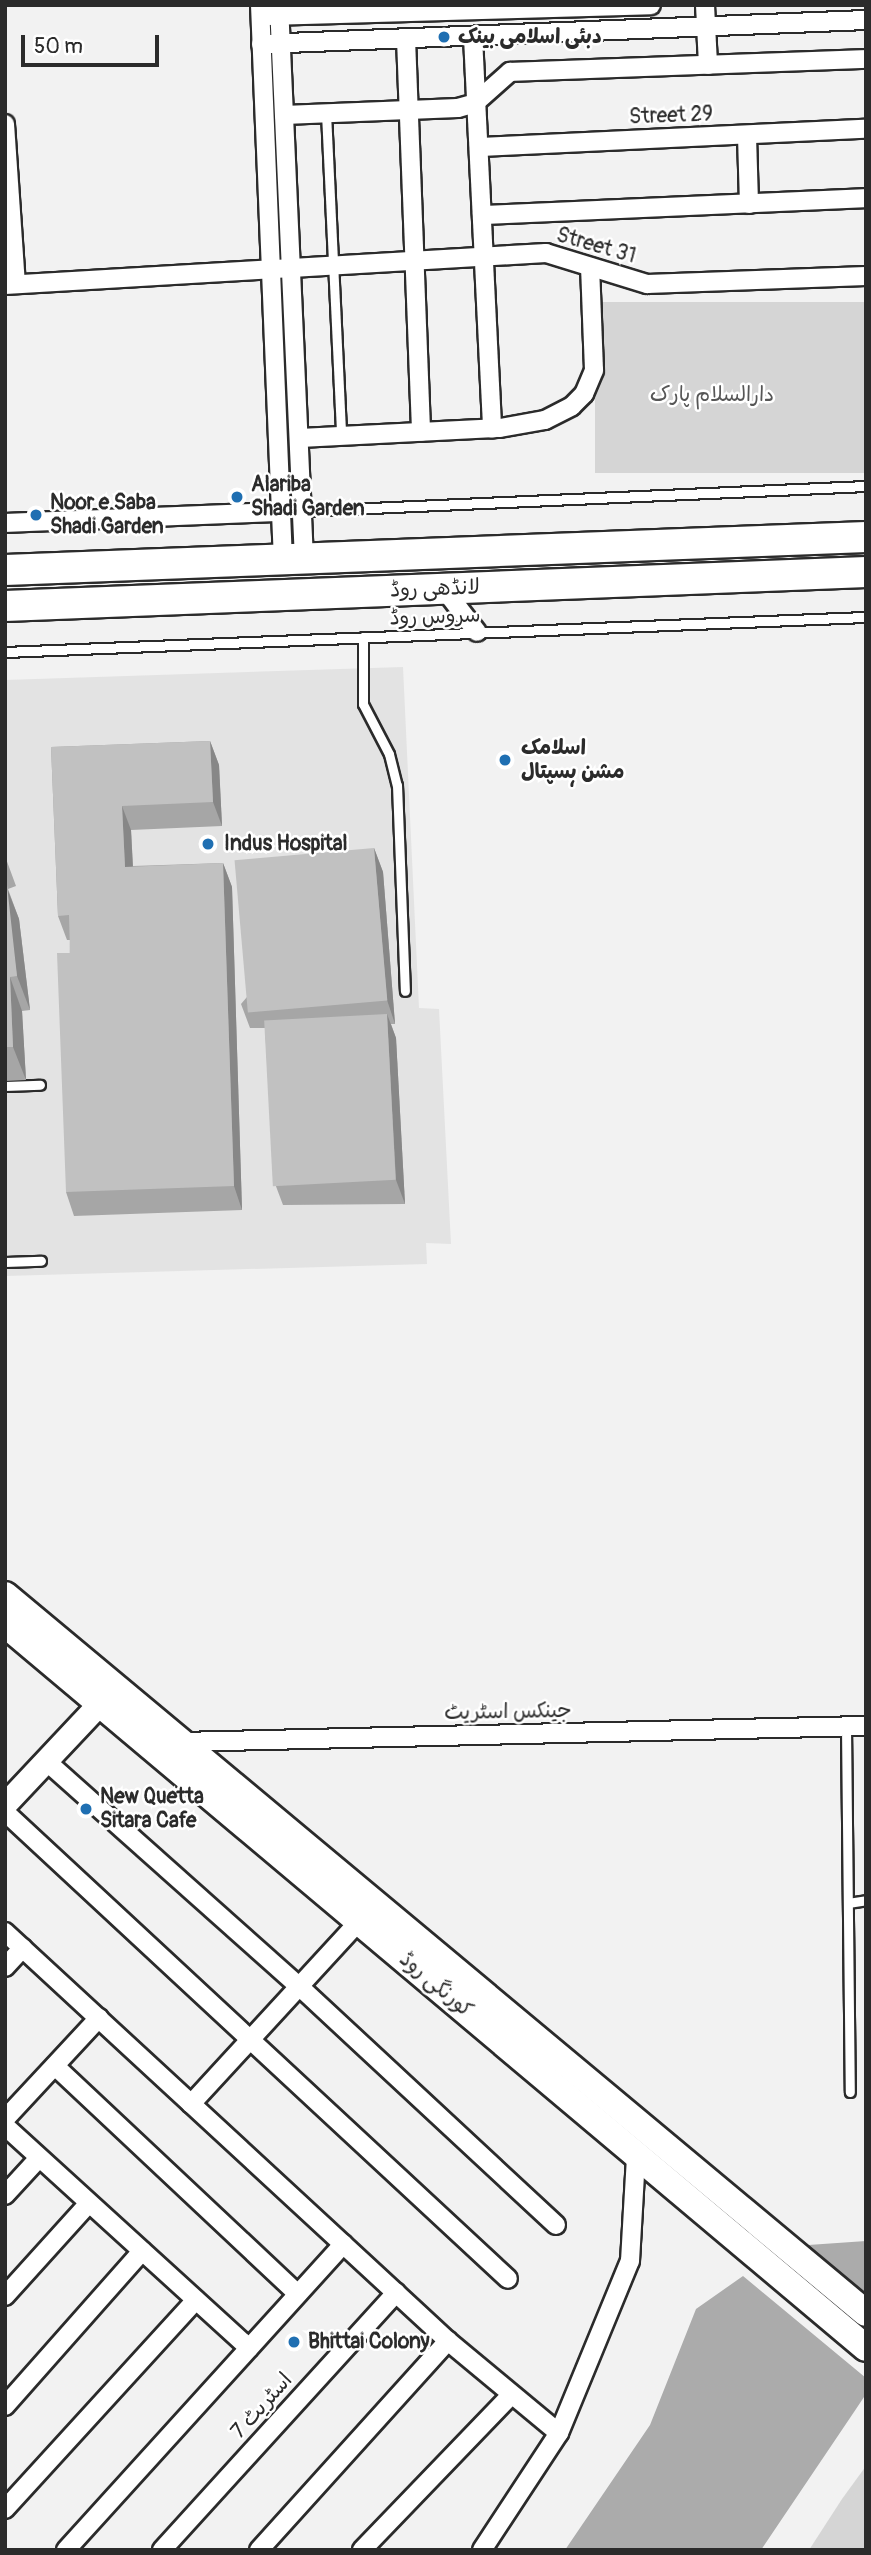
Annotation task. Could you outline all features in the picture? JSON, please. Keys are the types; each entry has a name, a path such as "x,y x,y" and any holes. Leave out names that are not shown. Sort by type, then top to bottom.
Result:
{"main road":[{"name":"لانڈھی روڈ","path":"5,570 866,537"},
{"name":"لانڈھی روڈ","path":"5,606 866,572"},
{"name":"کورنگی روڈ","path":"5,1595 108,1694 151,1745 636,2156 866,2313"},
{"name":"کورنگی روڈ","path":"5,1623 178,1742 624,2111 866,2348"},
{"path":"605,2130 624,2111"}],"street":[{"path":"294,560 280,512 260,11 652,5"},
{"path":"705,5 708,65"},
{"path":"279,10 303,512 294,560"},
{"path":"261,44 866,20"},
{"path":"473,37 492,429"},
{"path":"406,39 421,432"},
{"path":"284,115 409,110 475,103 510,72 866,59"},
{"path":"5,124 11,284"},
{"name":"Street 29","path":"479,147 866,129"},
{"path":"747,136 749,204"},
{"path":"482,215 866,198"},
{"name":"Street 31","path":"11,284 547,253 635,282 687,286 866,276"},
{"path":"300,438 492,429 545,420 584,394 594,370 590,267"},
{"path":"5,523 280,512"},
{"path":"444,589 477,632"},
{"path":"5,1804 108,1694"},
{"name":"جینکس اسٹریٹ","path":"151,1745 178,1742 866,1726"},
{"path":"45,1760 302,1988 556,2225"},
{"path":"5,1812 508,2278"},
{"path":"191,2104 302,1988 359,1920"},
{"path":"5,1932 448,2341 559,2433"},
{"path":"5,1967 23,1948"},
{"path":"5,2119 99,2018"},
{"path":"55,2066 298,2294"},
{"path":"5,2126 248,2348"},
{"path":"482,2550 559,2433 630,2261 636,2156"},
{"path":"5,2194 40,2158"},
{"path":"5,2296 89,2203"},
{"path":"65,2550 343,2244"},
{"path":"5,2406 142,2251"},
{"name":"اسٹریٹ 7","path":"162,2550 396,2293"},
{"path":"5,2508 196,2300"},
{"path":"259,2550 448,2341"},
{"path":"362,2550 511,2395"}],"lane":[{"path":"326,113 336,265 341,435"},
{"path":"280,512 866,486"},
{"name":"سروس روڈ","path":"5,652 866,617"},
{"path":"363,637 363,704 389,754 397,785 405,992"},
{"path":"5,1086 40,1085"},
{"path":"5,1262 41,1261"},
{"path":"846,1727 850,2092"},
{"path":"848,1903 866,1900"}],"shaded area":[{"name":"Indus Hospital","path":"403,667 419,1008 439,1009 451,1244 426,1243 427,1264 5,1276 5,680"},
{"path":"866,2241 866,2307 794,2246"},
{"path":"743,2276 866,2378 866,2394 761,2550 565,2550 650,2425 696,2309"}],"green space":[{"name":"دارالسلام پارک","path":"595,302 866,302 866,473 595,473"},
{"path":"866,2466 866,2550 809,2550 842,2499"}],"building":[{"path":"210,741 213,802 122,806 125,867 223,863 234,1186 66,1192 57,953 70,953 69,915 58,916 51,747"},
{"path":"374,848 387,1000 248,1013 235,860"},
{"path":"5,885 17,976 10,977 13,1047 5,1047"},
{"path":"387,1014 396,1180 273,1186 264,1020"}],"place":[{"name":"دبئی اسلامی بینک","path":"444,37"},
{"name":"Alariba Shadi Garden","path":"237,497"},
{"name":"Noor e Saba Shadi Garden","path":"36,515"},
{"name":"اسلامک مشن ہسپتال","path":"505,760"},
{"name":"Indus Hospital","path":"208,844"},
{"name":"New Quetta Sitara Cafe","path":"86,1809"},
{"name":"Bhittai Colony","path":"294,2342"}]}
